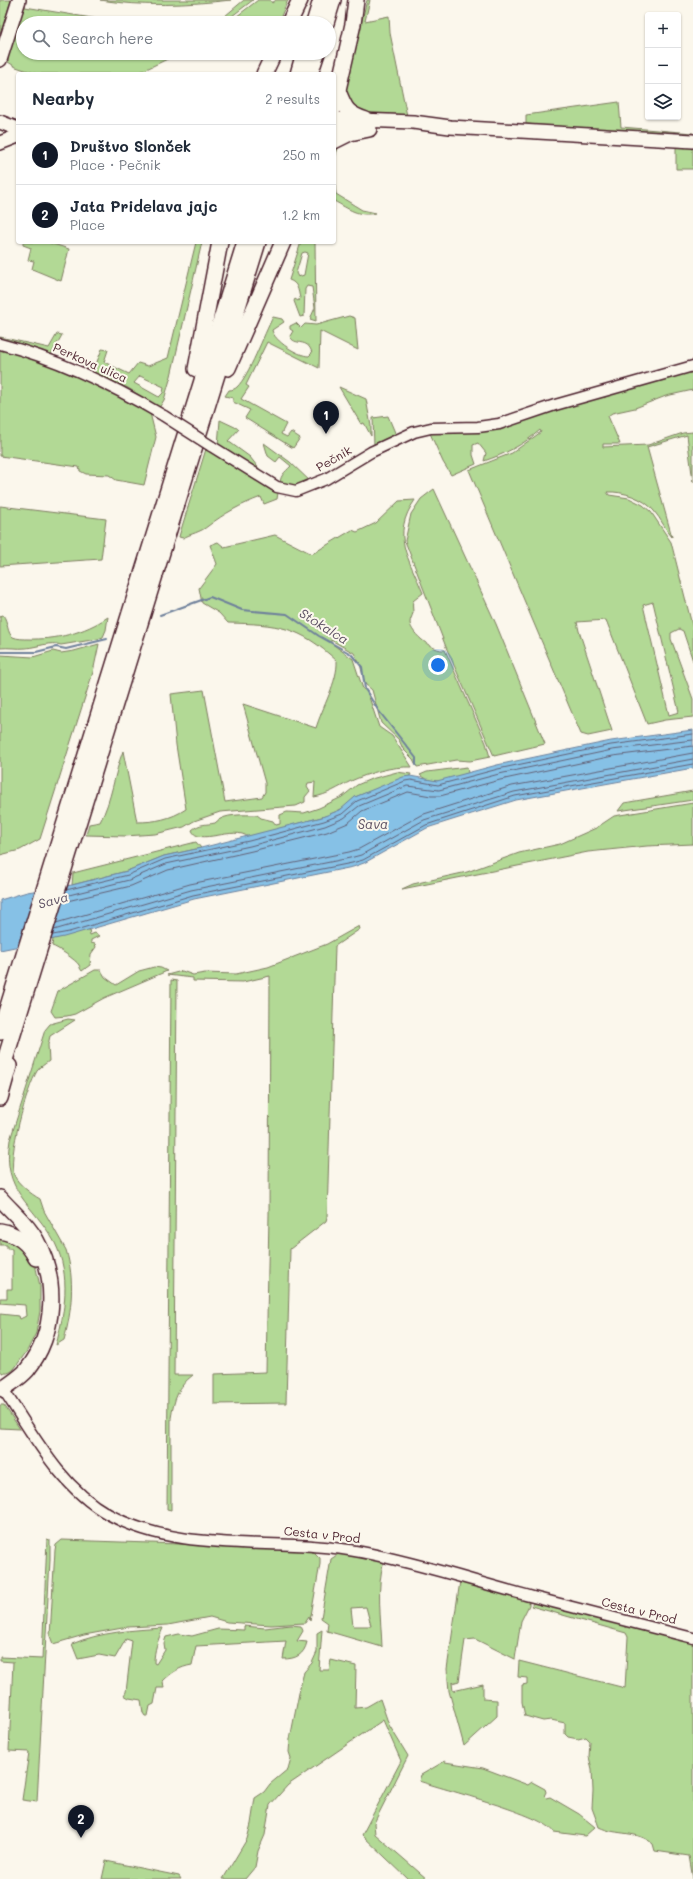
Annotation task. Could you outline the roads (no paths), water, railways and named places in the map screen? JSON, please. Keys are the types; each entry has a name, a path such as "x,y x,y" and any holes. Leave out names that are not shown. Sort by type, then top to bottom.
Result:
{"highway":[{"path":"292,16 300,0"},
{"path":"316,16 321,0"},
{"path":"328,16 334,0"},
{"path":"336,99 356,0"},
{"path":"265,72 271,60"},
{"path":"299,72 302,60"},
{"path":"311,72 315,60"},
{"path":"338,91 348,112 368,124"},
{"path":"336,140 368,124"},
{"path":"181,445 180,432 200,351 220,244"},
{"path":"0,1076 10,1045 30,958 181,445 244,244"},
{"path":"70,826 201,425 257,244"},
{"path":"201,425 213,408 230,362 281,244"},
{"path":"0,1032 30,958"},
{"path":"0,1098 10,1064 10,1045"},
{"path":"0,1198 28,1228 36,1239 48,1271 51,1297 48,1323 39,1351 27,1370 18,1378 1,1388"},
{"path":"0,1231 16,1236 30,1247 41,1270 44,1294 42,1318 34,1344 22,1364 1,1388"}],"main road":[{"path":"0,60 18,0"},
{"path":"336,119 368,124"},
{"path":"0,122 16,128"},
{"path":"336,129 368,124 413,122 450,127 693,142"},
{"path":"0,129 16,129"},
{"path":"0,144 16,137"}],"street":[{"name":"Perkova ulica","path":"0,344 35,353 74,368 112,386 164,416 211,446"},
{"name":"Pečnik","path":"211,446 276,487 296,491 326,479 371,452 414,432 431,428 478,427 499,424 555,405 693,366"},
{"name":"Cesta v Prod","path":"1,1388 61,1474 77,1492 109,1515 139,1528 165,1535 206,1541 292,1544 362,1552 693,1638"}],"water":[{"name":"Sava","path":"693,730 693,768 516,800 427,828 364,863 353,867 194,899 64,937 0,950 0,900 27,892 72,885 127,871 164,856 322,817 340,810 355,797 403,777 410,776 437,781 497,765 611,741"}],"waterway":[{"name":"Stokalca","path":"160,615 210,597 242,610 287,614 319,636 351,654 362,667 365,689 378,710 416,758 416,765"},
{"name":"Stokalca","path":"0,652 36,652 56,647 66,649 107,639"}],"place":[{"name":"Društvo Slonček","path":"326,434"},
{"name":"Jata Pridelava jajc","path":"81,1838"}]}
